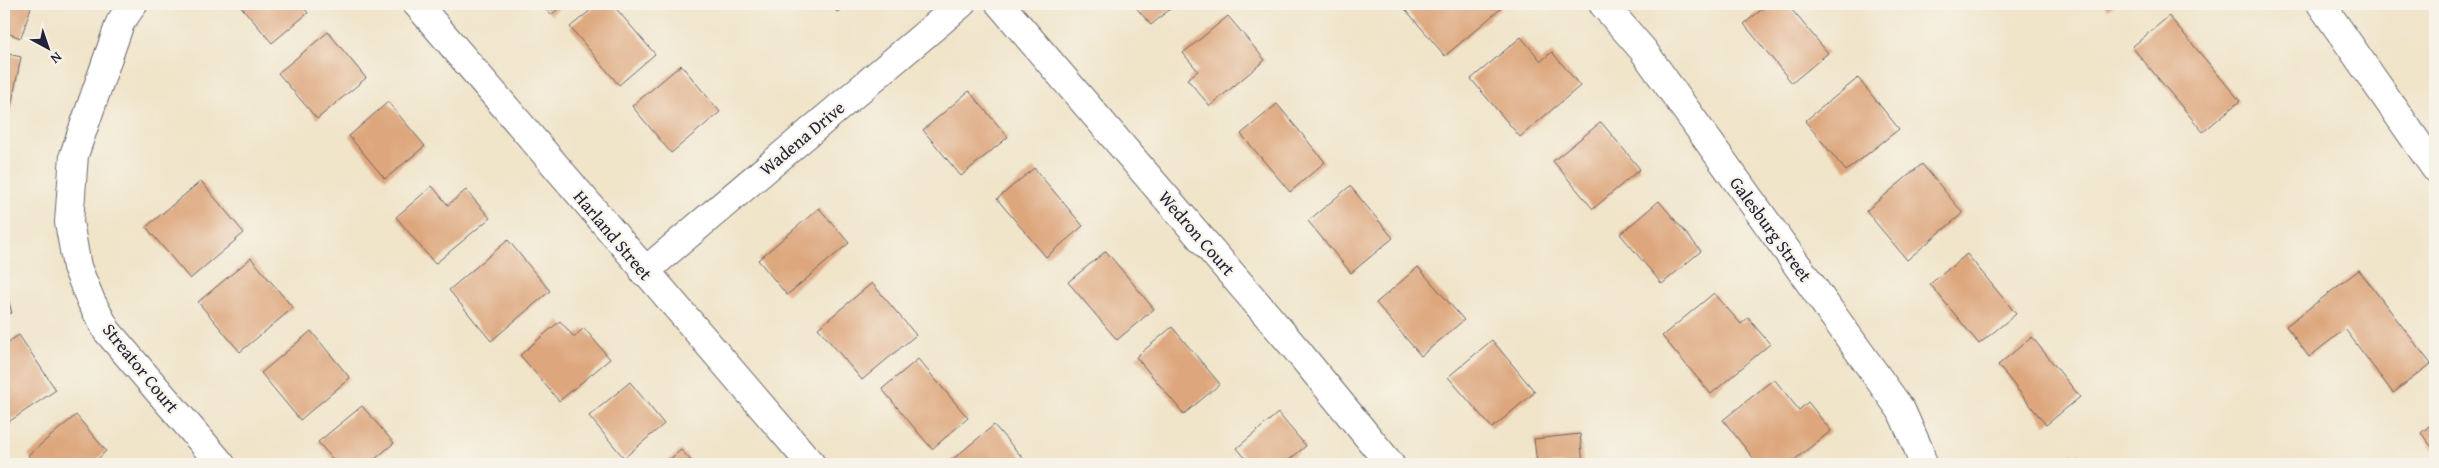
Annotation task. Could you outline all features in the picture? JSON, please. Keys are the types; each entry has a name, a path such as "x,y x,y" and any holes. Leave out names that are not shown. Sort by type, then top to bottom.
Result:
{"street":[{"name":"Streator Court","path":"133,4 120,23 74,155 69,222 78,267 91,301 108,331 222,464"},
{"name":"Harland Street","path":"417,4 644,272 811,464"},
{"name":"Wadena Drive","path":"644,272 961,4"},
{"name":"Wedron Court","path":"1000,4 1296,349 1390,464"},
{"name":"Galesburg Street","path":"1602,4 1643,50 1901,410 1923,464"},
{"path":"2321,4 2435,168"}],"building":[{"path":"4,4 32,4 21,38 4,32"},
{"path":"239,4 301,4 308,13 272,43"},
{"path":"541,4 564,4 551,15"},
{"path":"598,4 612,4 655,54 619,85 570,27"},
{"path":"830,4 847,4 837,12"},
{"path":"1133,4 1176,4 1151,25"},
{"path":"1401,4 1504,4 1505,5 1445,56"},
{"path":"1768,4 1787,4 1828,53 1792,83 1744,24"},
{"path":"2103,4 2116,4 2107,10"},
{"path":"1228,16 1265,60 1210,106 1187,79 1198,71 1183,53"},
{"path":"2169,16 2240,101 2203,132 2132,47"},
{"path":"328,32 366,78 317,119 278,73"},
{"path":"1521,37 1541,61 1552,52 1580,86 1520,137 1471,79"},
{"path":"4,53 21,57 8,122 4,121"},
{"path":"681,65 720,112 671,153 632,106"},
{"path":"1858,78 1899,129 1846,171 1805,121"},
{"path":"969,91 1008,137 961,176 923,130"},
{"path":"388,102 425,146 385,179 349,136"},
{"path":"1277,104 1325,162 1290,192 1241,134"},
{"path":"1601,122 1640,169 1593,209 1553,161"},
{"path":"1922,164 1963,213 1907,260 1866,211"},
{"path":"1034,168 1083,226 1046,257 997,199"},
{"path":"201,181 244,233 190,279 146,227"},
{"path":"432,186 448,205 466,190 490,218 435,264 396,217"},
{"path":"1350,186 1393,238 1351,273 1308,221"},
{"path":"1659,201 1701,251 1662,284 1620,234"},
{"path":"819,208 849,243 787,295 758,260"},
{"path":"508,240 550,291 491,341 449,290"},
{"path":"1106,251 1154,309 1117,340 1068,282"},
{"path":"1967,254 2016,314 1979,344 1930,284"},
{"path":"251,258 293,308 240,352 198,302"},
{"path":"1418,267 1464,320 1421,356 1376,303"},
{"path":"2359,270 2431,364 2393,393 2345,329 2309,357 2286,326"},
{"path":"872,283 916,335 862,380 818,328"},
{"path":"4,284 12,313 4,315"},
{"path":"1714,293 1741,324 1748,318 1770,344 1711,394 1662,336"},
{"path":"560,321 574,337 584,328 610,359 559,401 520,355"},
{"path":"1172,327 1220,384 1184,414 1136,357"},
{"path":"311,331 350,378 300,420 261,373"},
{"path":"19,335 56,390 4,425 4,345"},
{"path":"2032,337 2080,397 2046,425 1998,365"},
{"path":"1492,340 1535,392 1492,428 1448,377"},
{"path":"918,359 968,418 932,449 882,389"},
{"path":"1774,379 1799,410 1808,402 1831,431 1789,464 1758,464 1723,420"},
{"path":"630,382 664,424 624,458 589,416"},
{"path":"362,406 394,443 369,464 337,464 318,442"},
{"path":"1278,413 1306,446 1284,464 1250,464 1237,448"},
{"path":"76,415 106,451 93,464 35,464 28,455"},
{"path":"2435,421 2435,451 2421,433"},
{"path":"994,425 1028,464 947,464"},
{"path":"1580,434 1583,464 1537,464 1534,439"},
{"path":"681,450 694,464 664,464"},
{"path":"2067,460 2094,463 2094,464 2067,464"}]}
